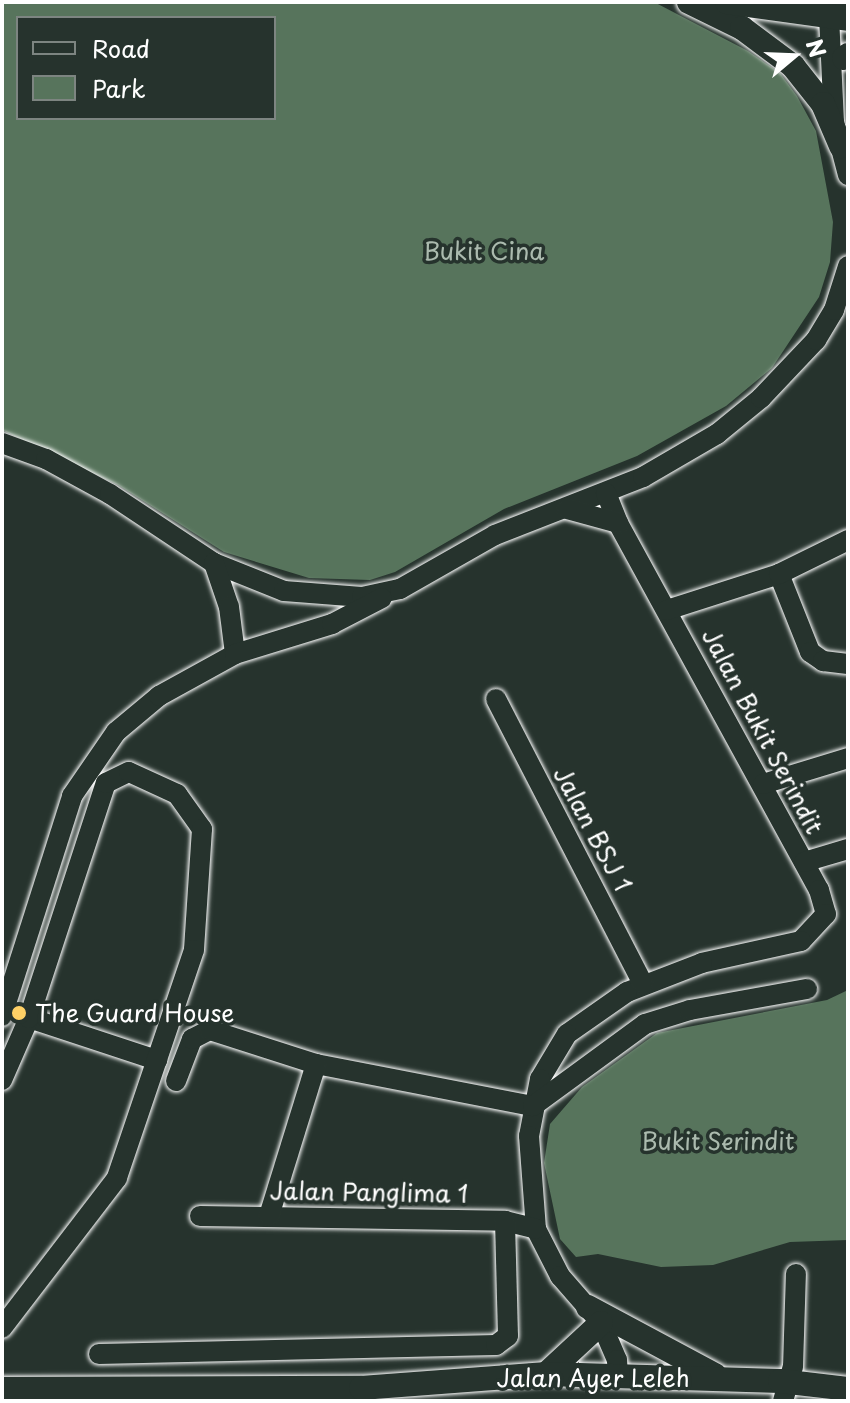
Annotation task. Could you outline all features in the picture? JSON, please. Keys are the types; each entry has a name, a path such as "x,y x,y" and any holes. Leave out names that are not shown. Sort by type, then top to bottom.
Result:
{"main road":[{"path":"689,2 742,28 793,66 823,104 841,146"},
{"path":"727,2 840,12"},
{"path":"546,1374 572,1355 595,1315 724,1379"},
{"name":"Jalan Ayer Leleh","path":"2,1389 351,1394 546,1374 724,1379 787,1392 848,1389"}],"street":[{"path":"840,12 846,56 841,146"},
{"path":"840,12 834,122 848,175"},
{"path":"2,1016 72,796 116,732 159,696 235,654 332,624 495,535 643,477 717,434 797,364 834,310 848,266"},
{"path":"2,443 110,494 214,563 284,591 321,597 400,589"},
{"path":"567,509 618,523 623,498 643,477"},
{"name":"Jalan Bukit Serindit","path":"606,493 618,523 804,862 826,914 813,933 787,946 702,963 643,984 567,1034 540,1079 533,1106 528,1167 536,1229 560,1276 595,1315 617,1360 618,1375"},
{"path":"667,610 779,574 848,540"},
{"path":"214,563 229,607 235,654"},
{"path":"779,574 810,652 823,661 848,664"},
{"name":"Jalan BSJ 1","path":"496,699 643,984"},
{"path":"763,784 848,758"},
{"path":"2,1080 29,1017 106,783 129,772 177,794 202,829 194,950 107,1197 2,1328"},
{"path":"804,862 848,849"},
{"path":"176,1081 192,1039 210,1030 316,1064 533,1106 645,1024 690,1010 807,989"},
{"path":"9,996 29,1017 157,1060"},
{"path":"2,1023 29,1017"},
{"path":"269,1216 316,1064"},
{"name":"Jalan Panglima 1","path":"200,1216 505,1221 536,1229"},
{"path":"99,1354 496,1345 508,1336 505,1221"},
{"path":"787,1392 796,1274"}],"green space":[{"name":"Bukit Cina","path":"2,2 654,2 748,51 780,73 816,131 833,222 830,262 819,297 772,368 726,406 637,456 504,509 395,572 370,580 309,578 224,552 118,485 2,430"},
{"name":"Bukit Serindit","path":"848,990 848,1240 790,1242 713,1265 661,1267 598,1254 576,1257 560,1239 544,1163 550,1124 582,1087 657,1033 827,1000"}],"place":[{"name":"The Guard House","path":"19,1013"}]}
